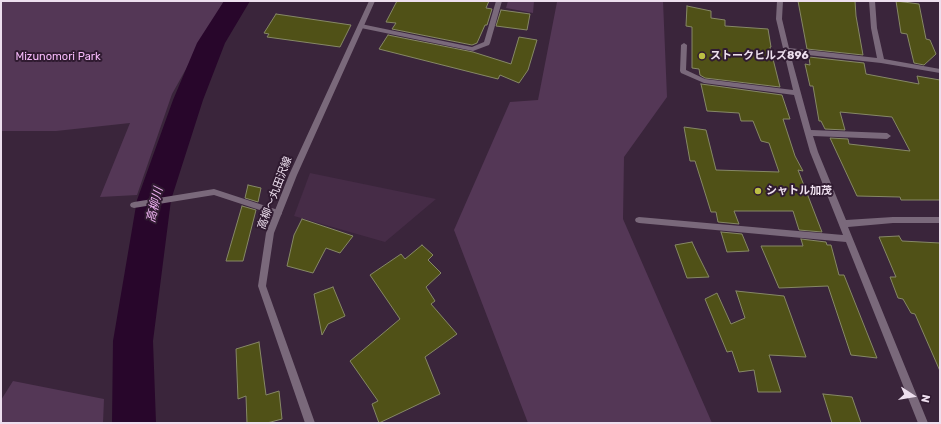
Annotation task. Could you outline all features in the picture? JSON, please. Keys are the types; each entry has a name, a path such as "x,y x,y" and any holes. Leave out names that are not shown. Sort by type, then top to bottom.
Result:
{"street":[{"name":"高柳～丸田沢線","path":"310,423 262,286 270,233 293,175 372,1"},
{"path":"361,26 473,50 487,42 499,1"},
{"path":"780,1 780,18 786,50 808,133 923,423"},
{"path":"872,1 874,28 881,61"},
{"path":"684,45 683,71 704,81 796,92"},
{"path":"786,50 881,61 940,71"},
{"path":"808,133 887,136"},
{"path":"134,205 214,192 278,213"},
{"path":"639,220 849,239"},
{"path":"843,224 893,220 940,220"}],"shaded area":[{"path":"310,173 436,199 385,242 294,216"}],"green space":[{"name":"Mizunomori Park","path":"1,1 224,1 172,94 137,195 100,197 130,123 56,131 1,131"},
{"path":"508,1 534,1 533,13 506,8"},
{"path":"555,1 663,1 667,97 624,157 623,219 712,423 528,423 454,230 510,102 538,100 557,2"},
{"path":"13,381 104,399 103,423 1,423 1,400"}],"building":[{"path":"397,1 489,1 486,8 492,9 487,25 485,25 477,43 472,45 392,29 396,23 386,22"},
{"path":"798,1 855,1 856,16 863,55 807,49"},
{"path":"896,1 919,4 926,39 930,40 936,54 924,65 914,63 907,34 901,33"},
{"path":"687,6 711,11 711,18 725,20 725,26 768,29 770,47 780,87 705,78 700,75 699,69 692,68 692,27 686,26"},
{"path":"501,10 530,14 527,30 496,26"},
{"path":"276,14 351,25 340,47 267,37 269,34 264,33"},
{"path":"388,35 473,52 511,64 519,37 537,40 528,70 519,83 500,75 498,79 379,49"},
{"path":"809,57 864,63 866,74 919,84 917,76 940,80 940,200 901,200 900,197 857,196 830,138 848,139 849,144 910,151 892,117 840,112 845,130 825,129 821,121 819,121 813,86 810,86 805,64 810,65"},
{"path":"701,84 782,95 790,119 783,119 795,156 803,171 798,170 822,232 799,230 793,211 734,211 739,224 718,222 716,212 711,212 695,161 690,161 684,127 706,130 716,170 779,172 769,143 761,141 753,121 741,121 739,113 707,111"},
{"path":"248,185 261,188 258,202 245,198"},
{"path":"242,206 256,210 243,261 226,261"},
{"path":"302,219 353,236 340,253 326,248 313,273 287,266 294,235"},
{"path":"721,232 742,234 749,251 727,252"},
{"path":"899,236 902,241 940,243 940,371 915,314 911,313 903,299 898,298 890,277 896,277 879,237"},
{"path":"801,239 826,242 827,245 831,245 839,275 844,275 877,358 851,355 828,286 779,288 761,246 803,246"},
{"path":"692,242 709,277 687,278 675,245"},
{"path":"422,245 433,255 428,260 441,273 426,287 435,301 431,304 457,334 425,357 440,394 379,423 372,404 378,401 350,361 400,319 370,275 401,254 405,259"},
{"path":"333,287 345,316 328,324 322,335 314,294"},
{"path":"736,291 784,296 806,357 769,355 781,392 758,392 754,370 739,372 732,351 727,352 705,299 717,293 731,324 745,318"},
{"path":"259,342 266,395 279,391 282,419 267,423 247,423 246,396 238,399 236,349"},
{"path":"823,394 852,397 861,423 832,423"}],"waterway":[{"name":"高柳川","path":"134,423 133,341 154,200 188,100 211,43 237,1"}],"place":[{"name":"ストークヒルズ896","path":"702,56"},
{"name":"シャトル加茂","path":"758,191"}]}
